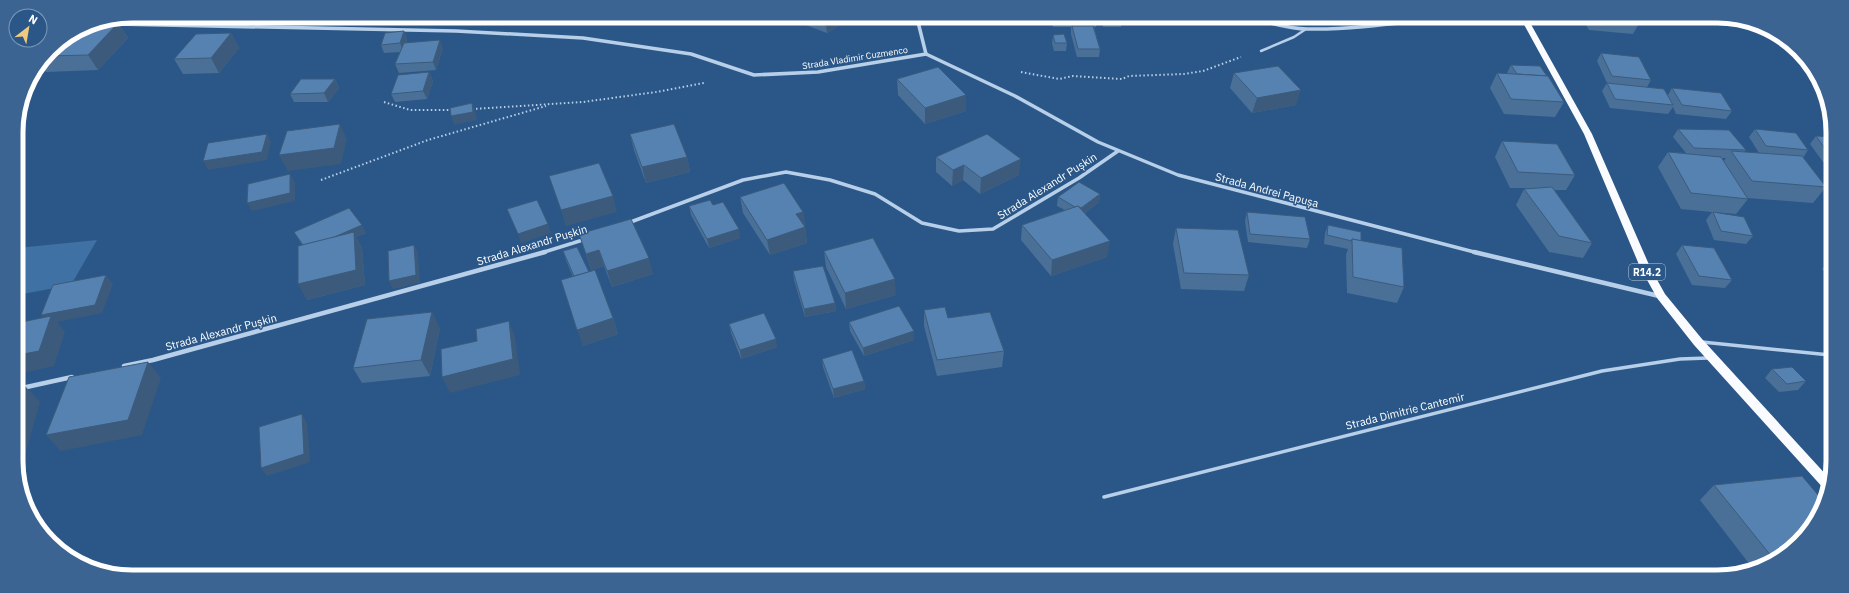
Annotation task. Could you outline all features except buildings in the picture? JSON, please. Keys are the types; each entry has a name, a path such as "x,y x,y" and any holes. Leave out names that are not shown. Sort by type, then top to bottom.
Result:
{"main road":[{"name":"R14.2","path":"1526,23 1588,134 1645,267 1661,296 1698,342 1824,479"}],"street":[{"path":"918,23 926,54"},
{"path":"1270,23 1306,29 1400,23"},
{"name":"Strada Vladimir Cuzmenco","path":"117,24 456,31 583,38 691,54 754,75 818,72 926,54"},
{"name":"Strada Andrei Papușa","path":"926,54 1015,96 1098,142 1185,177 1451,248 1661,296"},
{"name":"Strada Alexandr Pușkin","path":"626,224 743,180 786,172 830,180 875,194 922,224 959,231 993,229 1079,178 1118,151"},
{"name":"Strada Alexandr Pușkin","path":"115,368 153,360 568,246 590,238"},
{"path":"23,388 78,376"}],"lane":[{"path":"1261,51 1294,37 1306,29"},
{"path":"1698,342 1826,355"},
{"name":"Strada Dimitrie Cantemir","path":"1104,497 1602,371 1680,359 1712,357"}],"path":[{"path":"1013,71 1059,79 1073,76 1122,79 1129,76 1184,74 1203,71 1261,51"},
{"path":"470,109 583,102 656,92 710,82"},
{"path":"384,102 398,109 416,112 455,110"},
{"path":"321,180 428,140 551,104"}],"shaded area":[{"path":"97,240 71,285 23,294 23,247"}]}
